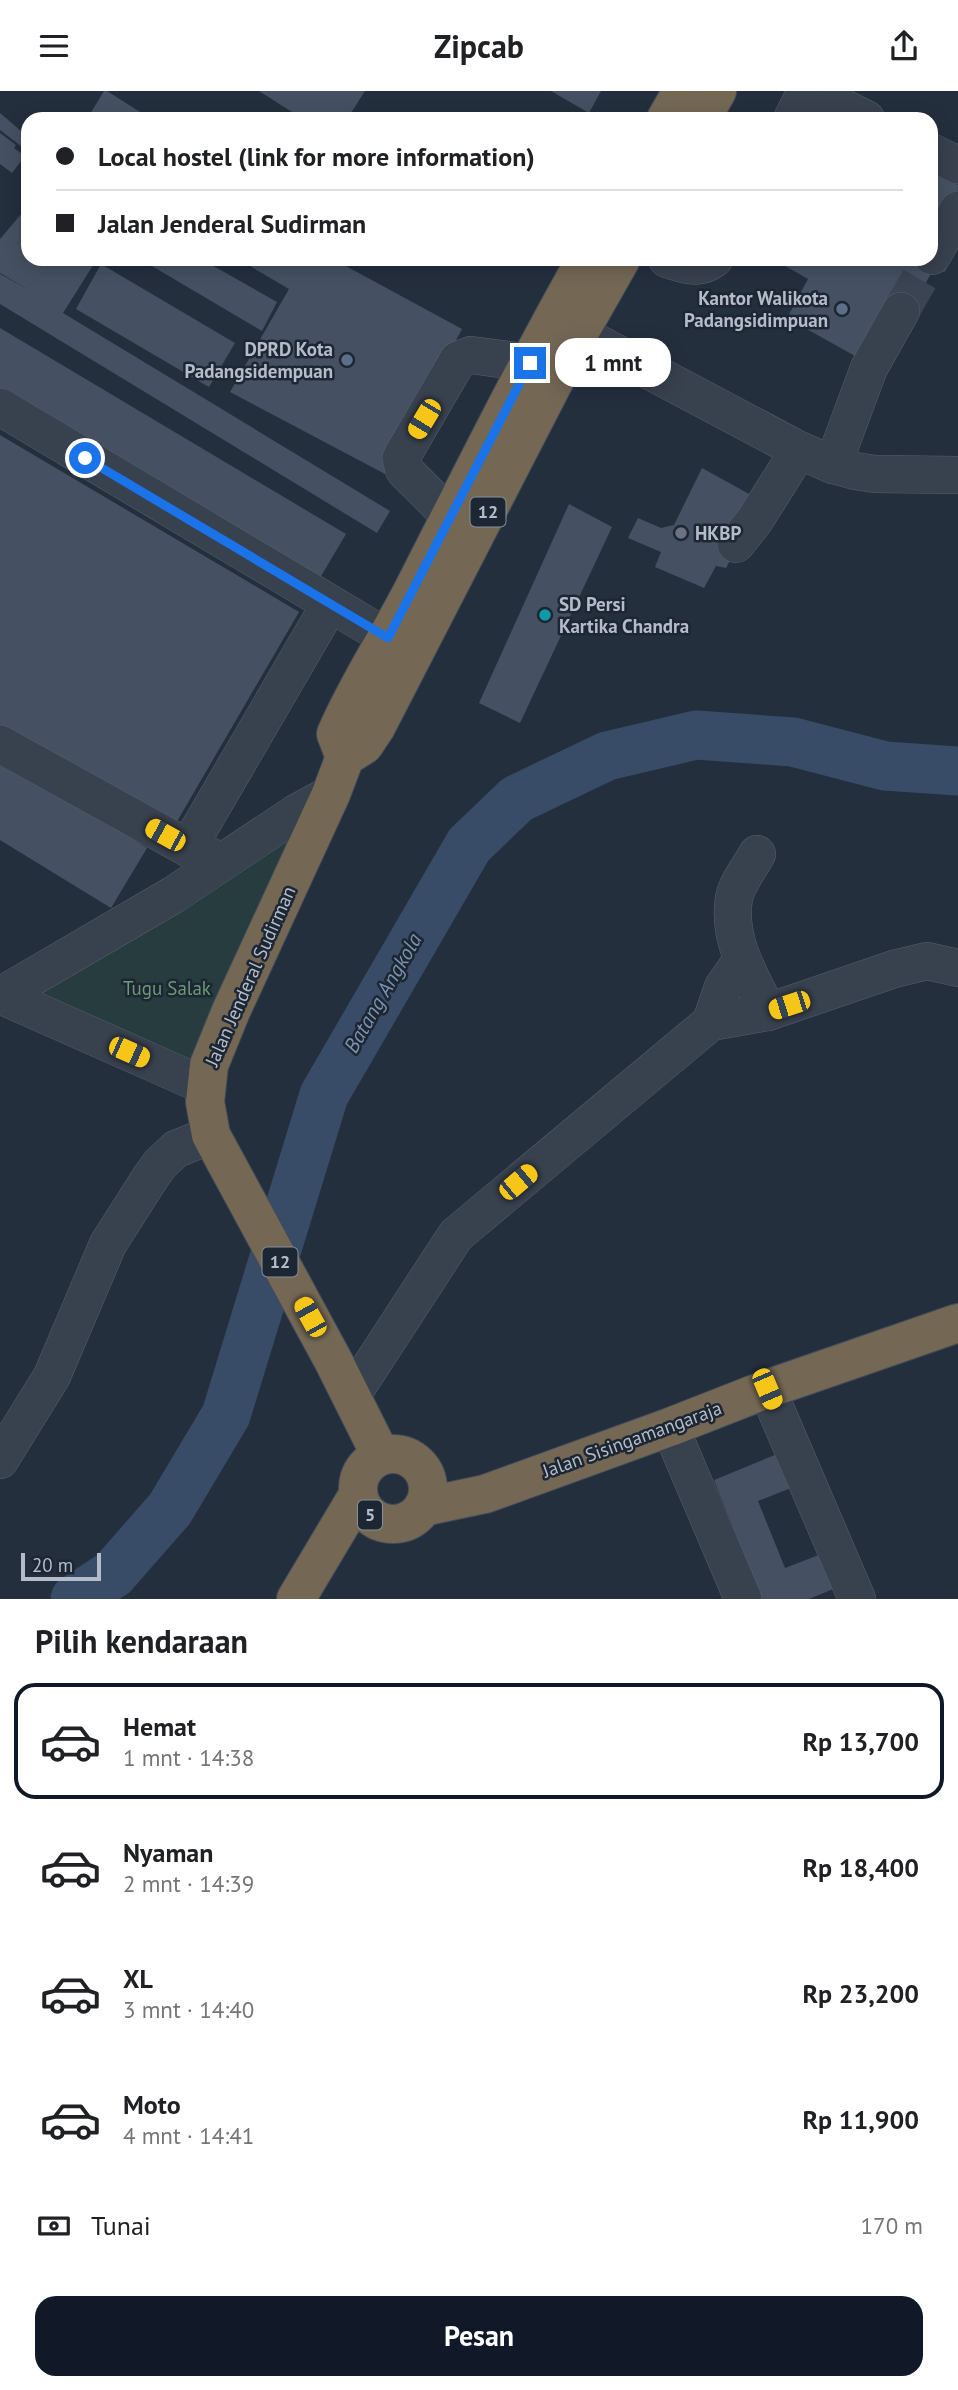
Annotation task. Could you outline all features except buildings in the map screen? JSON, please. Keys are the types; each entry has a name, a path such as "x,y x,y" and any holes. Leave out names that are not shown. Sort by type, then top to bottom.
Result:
{"highway":[{"path":"670,112 682,91"},
{"path":"705,112 717,91"},
{"name":"Jalan Jenderal Sudirman","path":"381,1456 352,1395 218,1149 205,1103 205,1086 209,1065 231,1011 331,794 345,757 364,745 376,727 566,327 584,266"},
{"name":"Jalan Jenderal Sudirman","path":"345,757 336,734 530,363 566,327 615,266"},
{"name":"Jalan Sisingamangaraja","path":"423,1490 546,1471 958,1322"},
{"path":"381,1456 394,1454 416,1462 423,1490"},
{"name":"5","path":"381,1456 370,1462 362,1471 358,1483 358,1495 363,1508 372,1517 384,1523 407,1521 423,1490"},
{"name":"5","path":"298,1597 358,1495"},
{"name":"5","path":"298,1597 384,1523"}],"street":[{"path":"796,112 808,91 852,112"},
{"path":"938,155 958,165"},
{"path":"938,245 958,210"},
{"path":"833,465 869,368 901,311"},
{"path":"566,327 799,450 833,465 875,474 958,475"},
{"path":"451,517 404,470 401,458 458,360 471,355 530,363"},
{"path":"0,407 388,638"},
{"path":"736,544 773,493 799,450"},
{"path":"188,848 330,604"},
{"path":"0,744 188,848 224,862"},
{"path":"0,995 161,902 296,813 331,794"},
{"path":"757,854 734,896 734,927 741,960 768,1011"},
{"path":"711,1022 723,987 741,960"},
{"path":"352,1395 456,1235 711,1022 768,1011 894,969 928,961 958,968"},
{"path":"0,995 205,1086"},
{"path":"0,1460 52,1376 108,1244 150,1178 176,1149 218,1149"},
{"path":"767,1389 857,1599"},
{"path":"670,1427 743,1599"}],"green space":[{"name":"Tugu Salak","path":"321,811 203,1082 17,999"}],"waterway":[{"name":"Batang Angkola","path":"75,1599 113,1574 170,1509 226,1415 324,1095 469,845 517,799 607,756 696,735 793,742 885,766 958,771"}],"tunnel":[{"path":"901,311 927,266"}],"place":[{"name":"Kantor Walikota Padangsidimpuan","path":"842,309"},
{"name":"DPRD Kota Padangsidempuan","path":"347,360"},
{"name":"HKBP","path":"681,533"},
{"name":"SD Persi Kartika Chandra","path":"545,615"}],"route":[{"path":"85,458 388,638 530,363"}]}
